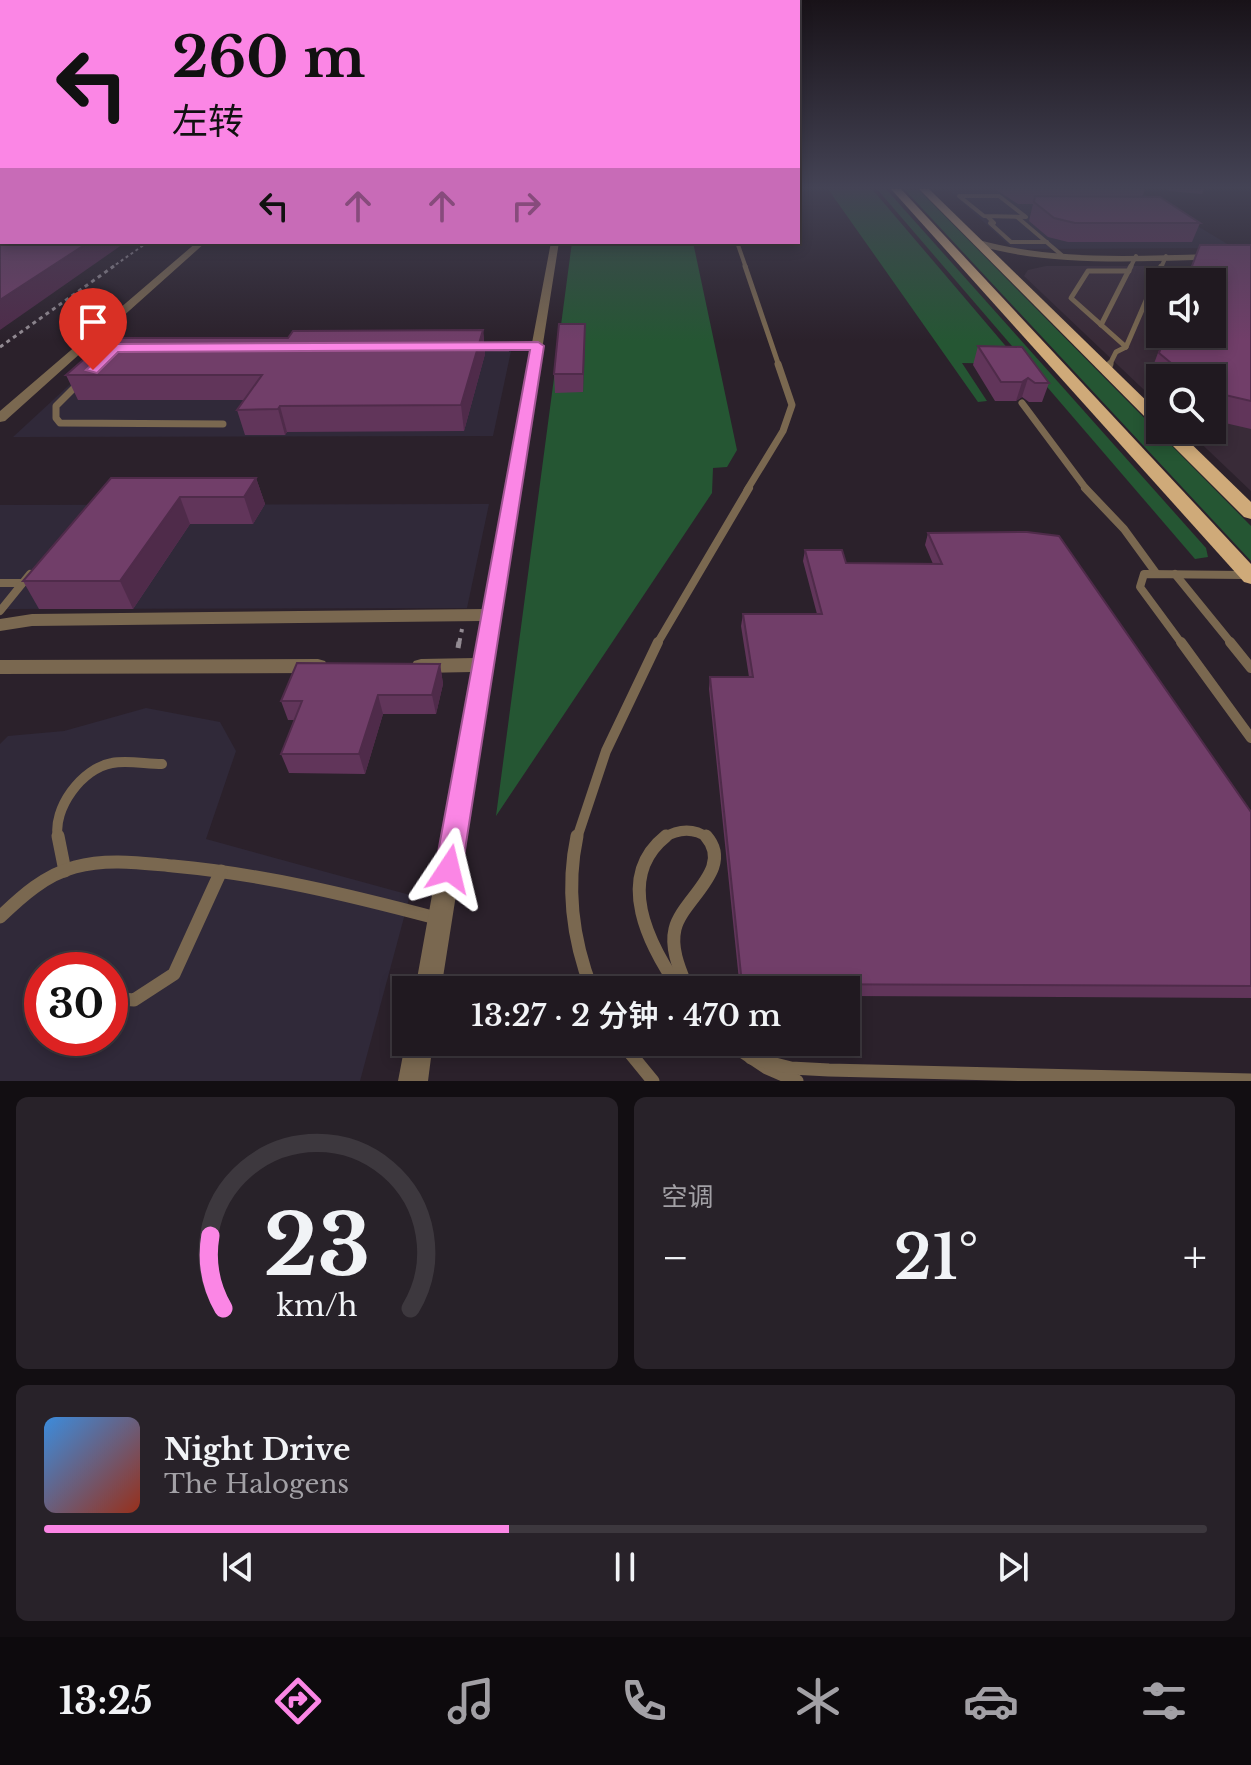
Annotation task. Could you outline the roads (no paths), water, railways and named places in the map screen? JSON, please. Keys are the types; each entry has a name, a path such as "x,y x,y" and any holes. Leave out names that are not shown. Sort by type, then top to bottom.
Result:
{"main road":[{"path":"942,239 1250,576"},
{"path":"975,239 1146,409"},
{"path":"1181,444 1251,513"}],"street":[{"path":"979,243 1010,252 1049,257 1251,256"},
{"path":"0,418 200,244"},
{"path":"430,976 555,244"},
{"path":"1009,274 1014,266 1024,261 1049,257"},
{"path":"447,346 538,346"},
{"path":"80,348 131,348"},
{"path":"0,625 32,620 492,615"},
{"path":"407,666 484,665"},
{"path":"0,667 344,666"},
{"path":"413,1081 417,1056"}],"lane":[{"path":"1008,239 1048,242"},
{"path":"1045,239 1064,257"},
{"path":"588,976 577,940 571,885 575,847 585,804 635,684 783,431 791,412 792,405 738,244"},
{"path":"1101,325 1136,256"},
{"path":"1107,371 1116,352 1126,347 1166,256"},
{"path":"1126,347 1071,298 1088,271 1129,271"},
{"path":"100,363 115,348"},
{"path":"89,374 56,406 54,412 58,422 223,424"},
{"path":"1022,403 1093,498 1124,529 1156,573"},
{"path":"0,611 41,561"},
{"path":"1250,576 1144,574 1140,587 1251,738"},
{"path":"1175,574 1251,668"},
{"path":"0,583 22,583"},
{"path":"65,871 56,829 66,797 91,773 110,763 162,764"},
{"path":"670,976 647,933 639,902 639,882 655,846 667,834 690,830 704,834 712,846 714,857 710,872 689,898 674,930 684,976"},
{"path":"0,917 35,884 65,871 122,861 221,871 342,893 440,919"},
{"path":"128,1000 134,1000 174,974 221,871"},
{"path":"632,1056 653,1081"},
{"path":"748,1056 797,1081"},
{"path":"751,1058 791,1068 829,1070 1251,1080"}]}
